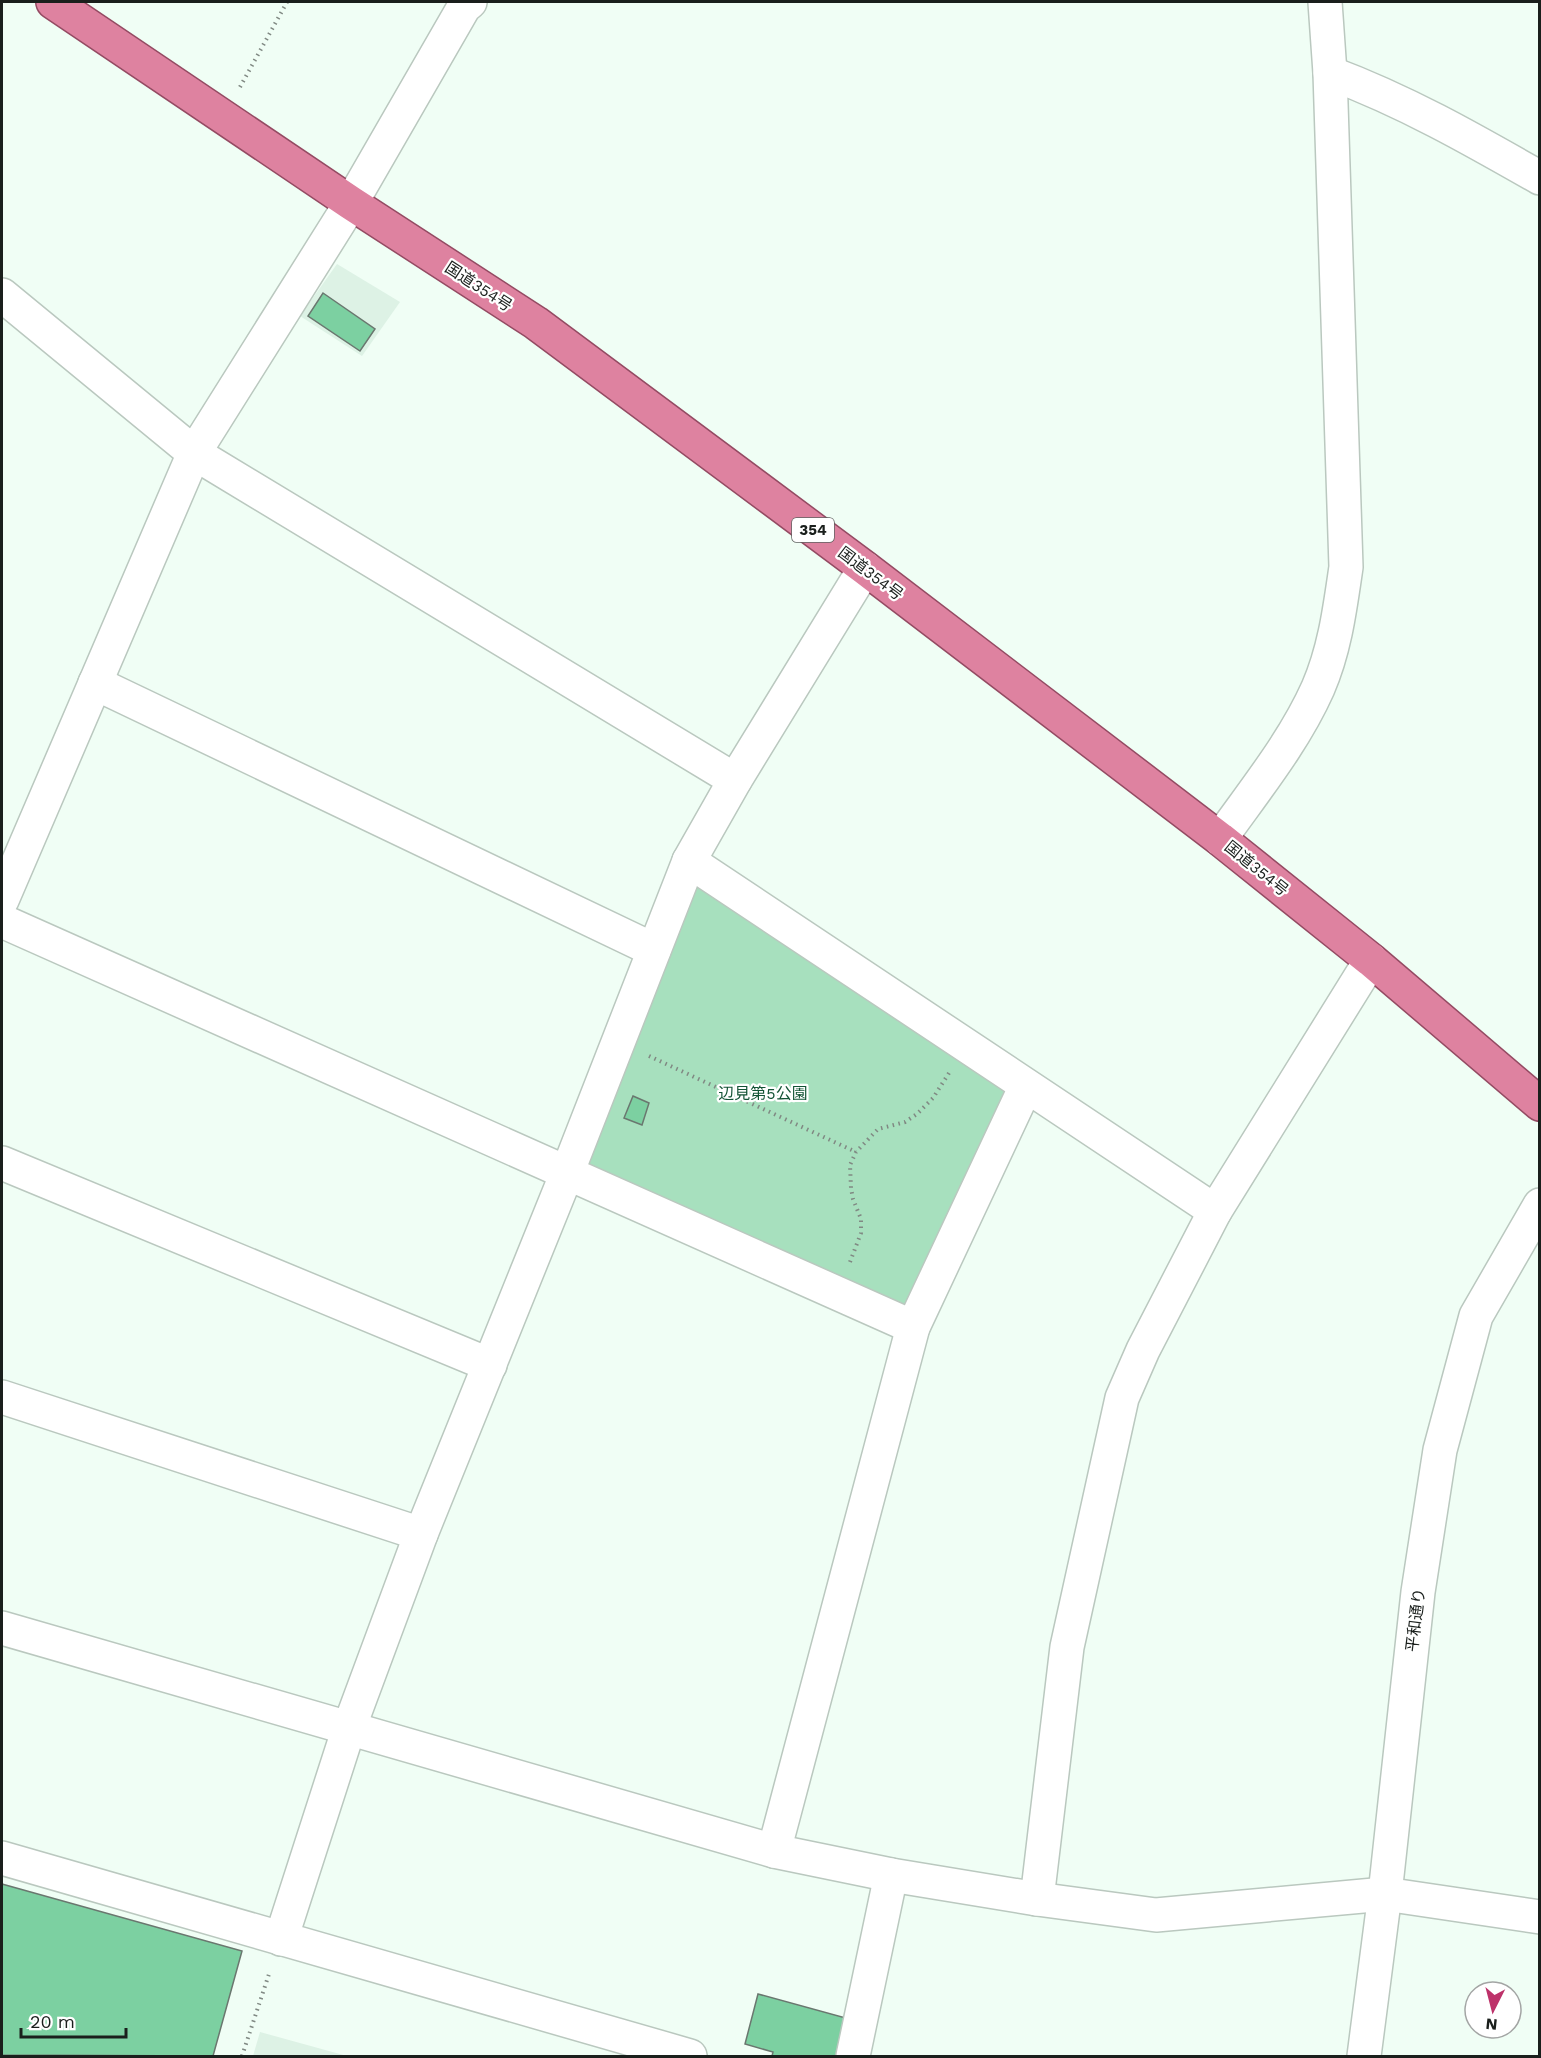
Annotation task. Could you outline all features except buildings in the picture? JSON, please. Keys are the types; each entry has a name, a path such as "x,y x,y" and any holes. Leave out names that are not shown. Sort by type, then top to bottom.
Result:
{"highway":[{"name":"国道354号","path":"53,2 351,203 536,323 865,568 1220,839 1371,960 1539,1104"}],"street":[{"path":"2,900 194,453 351,203 464,7 470,2"},
{"path":"1220,839 1292,736 1318,688 1335,637 1344,579 1346,555 1330,73 1325,2"},
{"path":"1330,73 1378,91 1428,116 1539,178"},
{"path":"2,295 194,453 735,780"},
{"path":"281,1939 349,1728 422,1534 689,861 735,780 865,568"},
{"path":"95,683 654,951"},
{"path":"689,861 1215,1211"},
{"path":"2,921 913,1327"},
{"path":"1037,1899 1067,1647 1122,1398 1143,1350 1215,1211 1371,960"},
{"path":"774,1851 913,1327 1026,1086"},
{"path":"2,1163 490,1365"},
{"name":"平和通り","path":"1364,2056 1385,1894 1418,1592 1440,1450 1476,1316 1539,1205"},
{"path":"2,1397 422,1534"},
{"path":"2,1628 774,1851 891,1875 1037,1899 1156,1915 1385,1894 1539,1917"},
{"path":"2,1858 690,2056"},
{"path":"853,2056 891,1875"}],"path":[{"path":"224,117 287,2"},
{"path":"618,1042 856,1152"},
{"path":"835,1293 856,1250 861,1233 861,1219 851,1188 850,1166 856,1152 878,1129 905,1122 933,1098 964,1044"},
{"path":"242,2056 281,1939"}],"shaded area":[{"path":"337,264 400,302 362,356 300,316"},
{"path":"260,2032 347,2056 253,2056"}],"green space":[{"name":"辺見第5公園","path":"689,861 1026,1086 913,1327 567,1173"}]}
